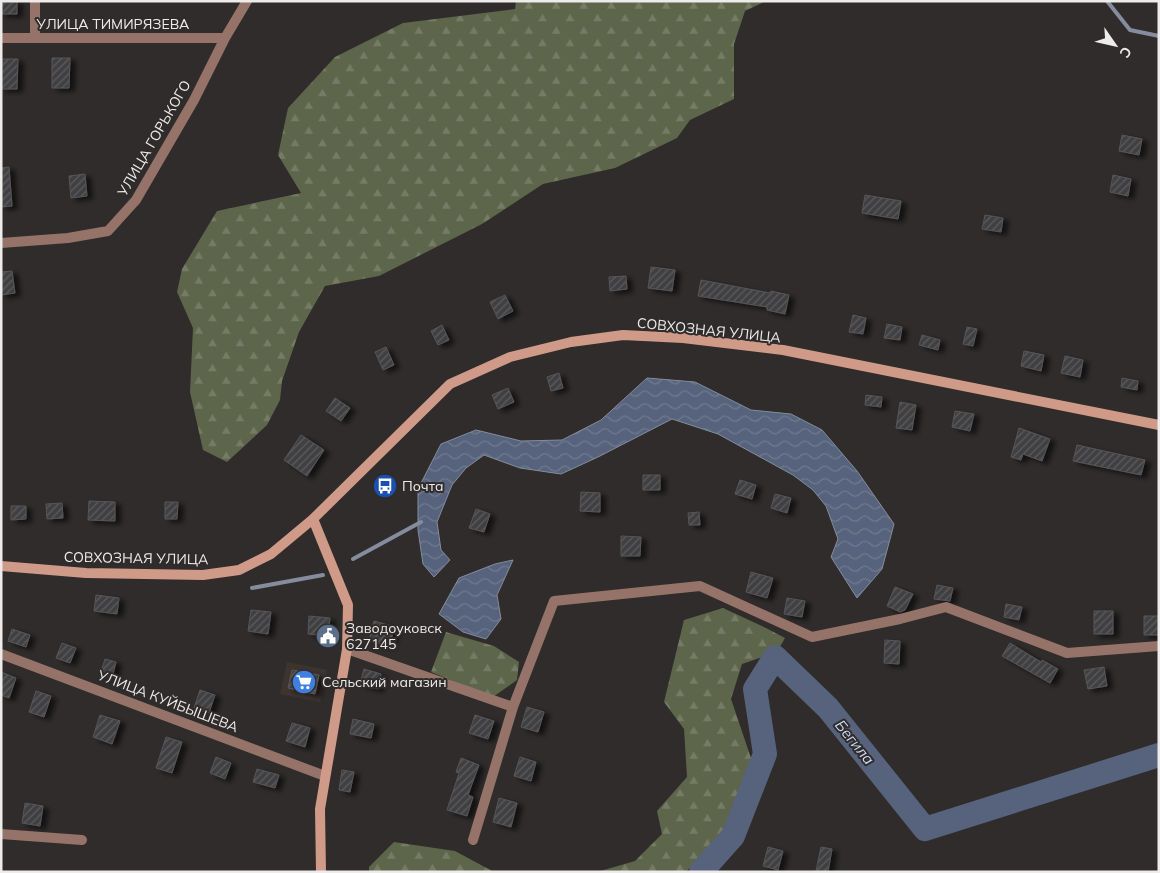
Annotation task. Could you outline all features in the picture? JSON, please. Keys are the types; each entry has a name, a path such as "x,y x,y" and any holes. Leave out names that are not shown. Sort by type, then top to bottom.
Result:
{"street":[{"path":"35,1 35,38"},
{"name":"УЛИЦА ГОРЬКОГО","path":"1,242 68,238 108,231 136,200 194,100 225,38 247,1"},
{"name":"УЛИЦА ТИМИРЯЗЕВА","path":"1,38 225,38"},
{"name":"СОВХОЗНАЯ УЛИЦА","path":"1,566 86,573 125,574 203,575 239,570 271,554 313,519 450,384 510,357 571,342 623,335 684,338 783,350 1159,425"},
{"path":"313,519 348,605 347,649 320,809 321,872"},
{"path":"473,840 513,708 554,600 700,586 812,637 900,619 946,607 1067,653 1159,646"},
{"path":"347,649 513,708"},
{"name":"УЛИЦА КУЙБЫШЕВА","path":"1,654 325,776"},
{"path":"1,834 82,840"}],"shaded area":[{"path":"287,662 327,670 320,702 280,694"}],"green space":[{"path":"516,1 766,1 745,11 734,44 734,99 690,120 677,138 615,168 543,184 482,224 379,276 325,286 299,332 282,381 280,400 267,425 227,462 203,450 190,392 193,328 177,292 182,269 217,211 301,193 278,155 288,108 335,57 403,23 515,9"},
{"path":"723,608 785,638 777,652 742,664 731,699 753,764 722,834 686,872 597,872 635,861 662,834 657,811 687,777 684,729 664,702 684,620"},
{"path":"446,632 494,646 519,662 517,680 493,697 431,672"},
{"path":"394,842 455,851 494,872 369,872 369,867"}],"water":[{"path":"647,378 695,382 751,410 791,414 822,430 857,471 894,524 882,569 857,598 831,557 838,539 826,506 813,490 793,475 718,434 672,419 561,474 520,468 484,455 466,468 452,485 437,522 441,550 450,560 434,577 423,564 418,530 418,489 441,444 476,430 521,441 562,440 601,420"},
{"path":"513,560 497,595 501,619 486,639 463,632 439,614 459,578 495,564"}],"building":[{"path":"1,1 17,1 17,14 1,14"},
{"path":"52,58 70,58 69,88 52,88"},
{"path":"1,59 18,59 17,89 1,89"},
{"path":"1122,135 1142,139 1139,155 1119,151"},
{"path":"9,167 12,206 1,207 1,168"},
{"path":"85,174 87,196 71,198 69,176"},
{"path":"1113,175 1131,179 1128,196 1110,192"},
{"path":"865,195 901,201 898,219 862,213"},
{"path":"985,215 1003,218 1001,232 982,229"},
{"path":"651,267 675,270 672,291 648,288"},
{"path":"12,271 15,293 1,295 1,272"},
{"path":"626,276 627,289 610,291 609,277"},
{"path":"701,280 789,295 785,314 767,310 767,307 698,296"},
{"path":"505,295 513,311 498,319 490,302"},
{"path":"853,315 866,318 863,334 849,332"},
{"path":"887,324 902,327 900,340 884,338"},
{"path":"442,325 449,340 438,345 431,331"},
{"path":"967,327 977,329 973,346 963,344"},
{"path":"922,335 940,340 938,350 919,345"},
{"path":"386,347 394,365 383,370 375,352"},
{"path":"1024,351 1044,355 1041,371 1021,366"},
{"path":"1065,356 1083,360 1080,377 1061,373"},
{"path":"559,373 563,388 551,391 547,377"},
{"path":"1122,378 1138,381 1137,390 1121,387"},
{"path":"508,388 514,402 498,409 492,395"},
{"path":"866,395 882,397 881,407 865,405"},
{"path":"335,398 350,408 341,421 326,411"},
{"path":"900,402 916,405 912,430 896,428"},
{"path":"955,411 974,414 970,431 952,427"},
{"path":"1019,428 1050,439 1042,461 1023,454 1021,460 1011,457"},
{"path":"301,435 324,450 307,476 284,460"},
{"path":"1077,445 1145,460 1141,475 1073,461"},
{"path":"643,475 660,475 660,490 643,490"},
{"path":"740,480 756,485 752,499 735,494"},
{"path":"581,492 600,493 600,512 580,511"},
{"path":"775,494 791,498 787,513 771,508"},
{"path":"89,501 115,502 115,521 88,520"},
{"path":"165,502 178,502 177,519 165,519"},
{"path":"62,503 63,518 47,519 46,504"},
{"path":"11,506 26,506 26,519 11,520"},
{"path":"476,509 490,514 484,532 469,528"},
{"path":"699,512 700,525 689,525 688,513"},
{"path":"621,536 641,537 640,556 621,556"},
{"path":"751,572 773,578 767,598 746,592"},
{"path":"937,585 953,588 950,601 934,599"},
{"path":"895,587 913,594 905,610 900,612 887,606"},
{"path":"96,595 119,598 117,614 94,611"},
{"path":"787,598 805,601 802,617 784,614"},
{"path":"1006,604 1022,607 1019,620 1004,617"},
{"path":"251,610 271,612 268,634 248,631"},
{"path":"1094,611 1113,611 1113,634 1094,634"},
{"path":"309,616 330,618 328,636 308,634"},
{"path":"1144,616 1159,616 1159,635 1144,635"},
{"path":"374,621 395,627 389,646 369,641"},
{"path":"12,629 30,635 26,647 8,641"},
{"path":"885,640 900,641 899,664 884,663"},
{"path":"62,643 76,648 70,663 56,658"},
{"path":"1010,643 1041,662 1042,660 1058,669 1050,683 1002,656"},
{"path":"105,659 116,662 112,678 100,675"},
{"path":"1104,667 1107,686 1088,689 1084,670"},
{"path":"364,669 381,674 378,689 360,684"},
{"name":"Сельский магазин","path":"292,670 319,675 315,694 288,688"},
{"path":"1,672 16,678 9,698 1,695"},
{"path":"200,690 215,695 209,713 194,708"},
{"path":"36,691 51,696 44,717 29,712"},
{"path":"527,707 544,712 538,732 521,727"},
{"path":"100,715 120,721 112,744 93,737"},
{"path":"475,715 494,721 488,739 469,733"},
{"path":"353,719 374,724 371,738 350,734"},
{"path":"292,723 310,728 305,747 286,741"},
{"path":"166,737 182,742 172,773 156,768"},
{"path":"216,757 231,763 225,779 210,773"},
{"path":"520,757 536,762 531,781 514,776"},
{"path":"461,758 479,765 468,795 473,797 467,816 447,810 459,773 456,772"},
{"path":"257,769 279,775 275,788 253,782"},
{"path":"342,770 354,772 350,792 339,790"},
{"path":"499,798 517,803 511,827 493,822"},
{"path":"25,803 43,806 40,826 22,823"},
{"path":"768,847 783,851 778,870 763,866"},
{"path":"821,847 832,849 828,872 816,871"}],"waterway":[{"path":"1107,1 1130,30 1159,36"},
{"path":"353,559 421,522"},
{"path":"252,588 323,575"},
{"name":"Бегила","path":"701,872 733,836 765,754 755,689 775,657 828,708 925,829 1159,755"}],"place":[{"name":"Почта","path":"385,486"},
{"name":"Заводоуковск 627145","path":"328,636"},
{"name":"Сельский магазин","path":"304,682"}]}
